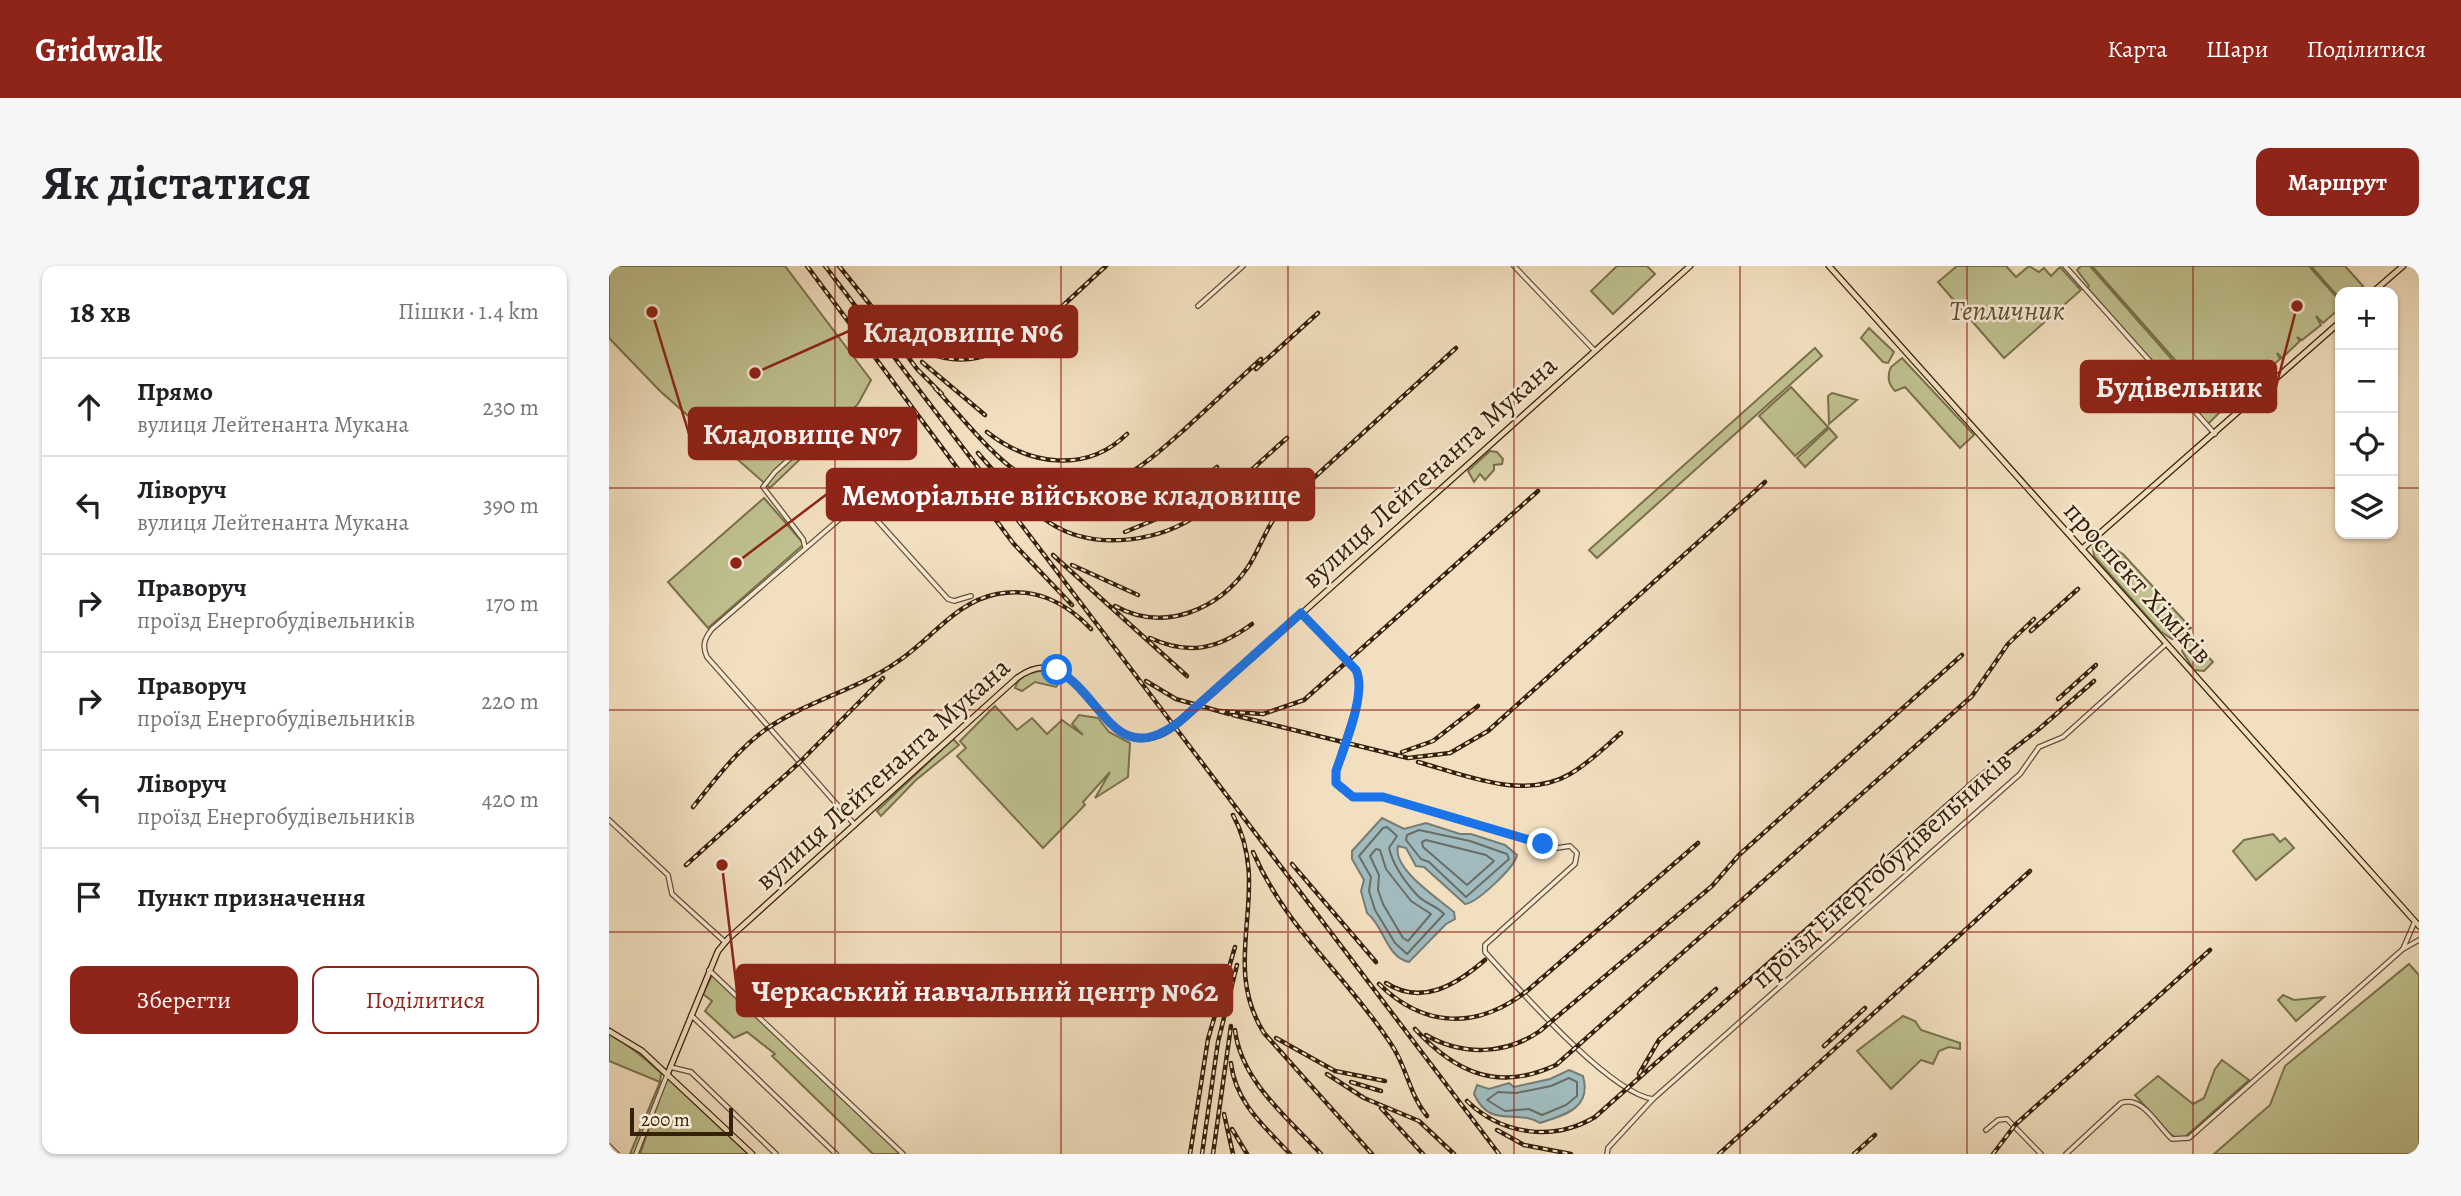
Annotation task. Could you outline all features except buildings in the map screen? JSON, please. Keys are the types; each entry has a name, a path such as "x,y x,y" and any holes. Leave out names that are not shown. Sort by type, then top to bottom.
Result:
{"main road":[{"name":"вулиця Лейтенанта Мукана","path":"669,1070 709,970 725,942 1028,671 1047,668 1059,671 1118,730 1131,738 1147,738 1164,732 1180,721 1690,266"},
{"name":"проспект Хіміків","path":"1829,266 2417,924"},
{"path":"2379,287 2403,266"},
{"path":"2082,549 2215,435 2335,327"},
{"path":"609,1031 636,1046 669,1070 752,1154"}],"street":[{"path":"1198,306 1243,266"},
{"path":"1514,266 1595,351"},
{"path":"2065,266 2215,435"},
{"path":"804,549 803,539 763,486 825,423"},
{"path":"855,825 707,657 703,649 712,629 853,505 863,505 948,599 954,601 971,596"},
{"path":"1301,613 1356,670 1360,678 1359,694 1336,771 1336,783 1339,786 1353,797 1383,797 1557,848 1570,846 1577,853 1575,864 1485,945 1485,952 1598,1069 1637,1095 1653,1099"},
{"name":"проїзд Енергобудівельників","path":"1607,1154 1608,1148 1653,1099 2020,774 2039,747 2063,737 2166,644"},
{"path":"609,820 668,874 672,894 725,942"},
{"path":"2403,949 2417,924"},
{"path":"2066,1154 2121,1103 2130,1101 2140,1104 2172,1139 2189,1138 2403,949 2419,940"},
{"path":"709,970 903,1154"},
{"path":"691,1015 836,1154"},
{"path":"636,1154 669,1070 691,1072 776,1154"},
{"path":"1986,1130 1998,1120 2007,1119 2041,1154"},
{"path":"609,1146 617,1154"}],"green space":[{"path":"609,266 785,266 871,380 858,404 770,488 660,391 609,338"},
{"path":"1617,266 1647,266 1655,274 1613,314 1591,291"},
{"name":"Тепличник","path":"1957,266 2006,266 2016,277 2029,266 2039,272 2044,268 2051,276 2060,267 2081,290 2004,358 1938,282"},
{"path":"2081,266 2090,266 2219,413 2208,424 2087,288 2089,286 2077,270"},
{"path":"2092,266 2309,266 2335,295 2335,312 2323,323 2316,316 2321,325 2302,340 2297,337 2300,341 2282,358 2277,353 2280,359 2261,376 2256,372 2260,377 2241,394 2236,390 2239,396 2221,412"},
{"path":"2311,266 2345,266 2363,286 2335,287 2335,293"},
{"path":"1869,328 1894,352 1888,363 1883,362 1861,338"},
{"path":"1815,348 1822,356 1597,558 1589,550"},
{"path":"1902,358 1974,435 1960,448 1905,387 1895,391 1891,386 1891,367"},
{"path":"1791,387 1828,427 1795,456 1759,416"},
{"path":"1832,393 1857,400 1829,424 1828,396"},
{"path":"1829,428 1837,437 1805,467 1797,458"},
{"path":"1490,451 1497,452 1503,459 1502,464 1494,465 1494,470 1485,480 1480,474 1474,482 1468,471"},
{"path":"764,498 804,544 708,628 668,582"},
{"path":"2103,546 2110,553 2112,548 2123,554 2191,628 2172,639 2160,631 2094,556 2093,548"},
{"path":"2194,641 2213,662 2204,671 2194,670 2182,651 2186,643"},
{"path":"1052,671 1063,678 1056,687 1035,682 1022,691 1015,688 1025,675"},
{"path":"995,706 1017,730 1032,718 1047,734 1062,720 1083,735 1072,724 1079,715 1098,718 1109,732 1130,743 1128,777 1095,798 1110,772 1083,802 1085,805 1043,848 957,756 966,748 960,741"},
{"path":"953,739 959,745 916,780 881,816 877,811"},
{"path":"2273,834 2280,842 2285,838 2294,848 2256,880 2233,851 2244,840"},
{"path":"2409,964 2419,975 2419,1154 2214,1154 2270,1105 2285,1066"},
{"path":"713,973 903,1154 873,1154 772,1056 775,1054 747,1032 734,1038 705,1011 712,1001 703,994"},
{"path":"2283,995 2294,1000 2324,997 2296,1021 2278,1000"},
{"path":"1903,1016 1915,1021 1921,1030 1960,1043 1960,1049 1949,1047 1939,1051 1933,1064 1921,1060 1891,1089 1857,1051"},
{"path":"609,1034 637,1052 661,1073 660,1082 609,1061"},
{"path":"2222,1060 2249,1080 2185,1137 2175,1137 2169,1133 2135,1095 2158,1076 2193,1104 2204,1098 2215,1069"},
{"path":"668,1073 752,1154 640,1154 663,1089 634,1154 630,1154 660,1082 665,1083"}],"water":[{"path":"1382,818 1404,829 1426,823 1460,834 1471,834 1505,845 1517,855 1510,868 1495,884 1478,898 1465,904 1424,867 1416,866 1406,848 1398,846 1398,855 1409,874 1454,912 1455,919 1446,924 1409,962 1395,954 1367,913 1361,891 1364,880 1352,859 1352,851"},
{"path":"1569,1070 1583,1076 1584,1096 1574,1109 1540,1123 1522,1117 1488,1112 1474,1094 1477,1085 1489,1089 1509,1083 1514,1087 1550,1079"}],"railway":[{"path":"807,266 1013,543 1072,605"},
{"path":"825,266 1499,1154"},
{"path":"839,266 876,312"},
{"path":"896,332 926,352 955,359 983,356 1010,346 1035,329 1106,266"},
{"path":"870,306 917,369 942,394"},
{"path":"1256,369 1318,313"},
{"path":"1115,606 1134,614 1171,617 1189,613 1221,595 1248,567 1283,506 1456,348"},
{"path":"935,388 980,438 1017,472 1054,490 1075,492 1096,489 1134,470 1170,443 1261,359"},
{"path":"922,362 985,415"},
{"path":"987,432 1021,452 1057,460 1076,460 1094,455 1111,447 1127,434"},
{"path":"978,453 1021,499 1050,523 1087,538 1127,540 1167,530 1202,512 1287,438"},
{"path":"1125,532 1159,518 1217,467"},
{"path":"1233,715 1408,758 1450,753 1488,731 1765,482"},
{"path":"1220,711 1263,714 1304,700 1538,491"},
{"path":"1053,555 1187,676"},
{"path":"1072,565 1138,595"},
{"path":"2031,631 2078,589"},
{"path":"693,807 736,756 765,730 797,711 882,672 956,613 982,598 1011,592 1036,595 1060,604 1091,629"},
{"path":"1415,1029 1446,1057 1479,1074 1515,1077 1556,1065 1972,696 2008,644 2034,619"},
{"path":"1150,638 1178,647 1203,647 1227,639 1252,624"},
{"path":"1426,1035 1454,1047 1484,1050 1513,1045 1540,1031 1712,886 1739,855 1962,655"},
{"path":"2058,699 2096,665"},
{"path":"686,865 800,762 883,678"},
{"path":"1146,681 1176,699 1229,714"},
{"path":"1467,1101 1496,1121 1528,1131 1562,1130 1595,1117 1978,777 2094,681"},
{"path":"1402,752 1433,741 1478,706"},
{"path":"1418,762 1495,783 1534,785 1552,782 1570,774 1621,733"},
{"path":"1233,815 1244,843 1249,871 1245,952 1251,1006 1264,1033 1372,1154"},
{"path":"1379,984 1396,999 1432,1016 1451,1019 1489,1013 1527,991 1698,843"},
{"path":"1253,852 1267,880 1300,929 1374,1019 1391,1044 1416,1099 1427,1116"},
{"path":"1292,864 1376,962"},
{"path":"1719,1154 2030,871"},
{"path":"1190,1154 1208,1039 1235,947"},
{"path":"1993,1154 2015,1125 2210,950"},
{"path":"1386,983 1413,993 1438,989 1462,977 1485,960"},
{"path":"1202,1154 1218,1042 1237,965"},
{"path":"1639,1074 1659,1040 1716,989"},
{"path":"1824,1046 1865,1008"},
{"path":"1213,1154 1231,1026"},
{"path":"1235,1030 1246,1066 1256,1082 1321,1154"},
{"path":"1276,1038 1335,1071 1385,1081"},
{"path":"1231,1063 1238,1090 1245,1102 1261,1124 1290,1154"},
{"path":"1327,1074 1364,1098 1419,1121 1454,1154"},
{"path":"1351,1082 1381,1091"},
{"path":"1381,1108 1423,1154"},
{"path":"1224,1114 1233,1154"},
{"path":"1232,1129 1247,1154"},
{"path":"1497,1130 1524,1145 1571,1154"},
{"path":"1854,1154 1875,1135"}],"place":[{"name":"Будівельник","path":"2297,306"},
{"name":"Кладовище №7","path":"652,312"},
{"name":"Кладовище №6","path":"755,373"},
{"name":"Меморіальне військове кладовище","path":"736,563"},
{"name":"Черкаський навчальний центр №62","path":"722,865"}],"route":[{"path":"1057,670 1072,681 1125,736 1140,739 1157,736 1180,721 1214,692 1301,613 1356,670 1360,678 1359,694 1336,771 1335,778 1339,786 1358,799 1383,797 1543,844"}]}
